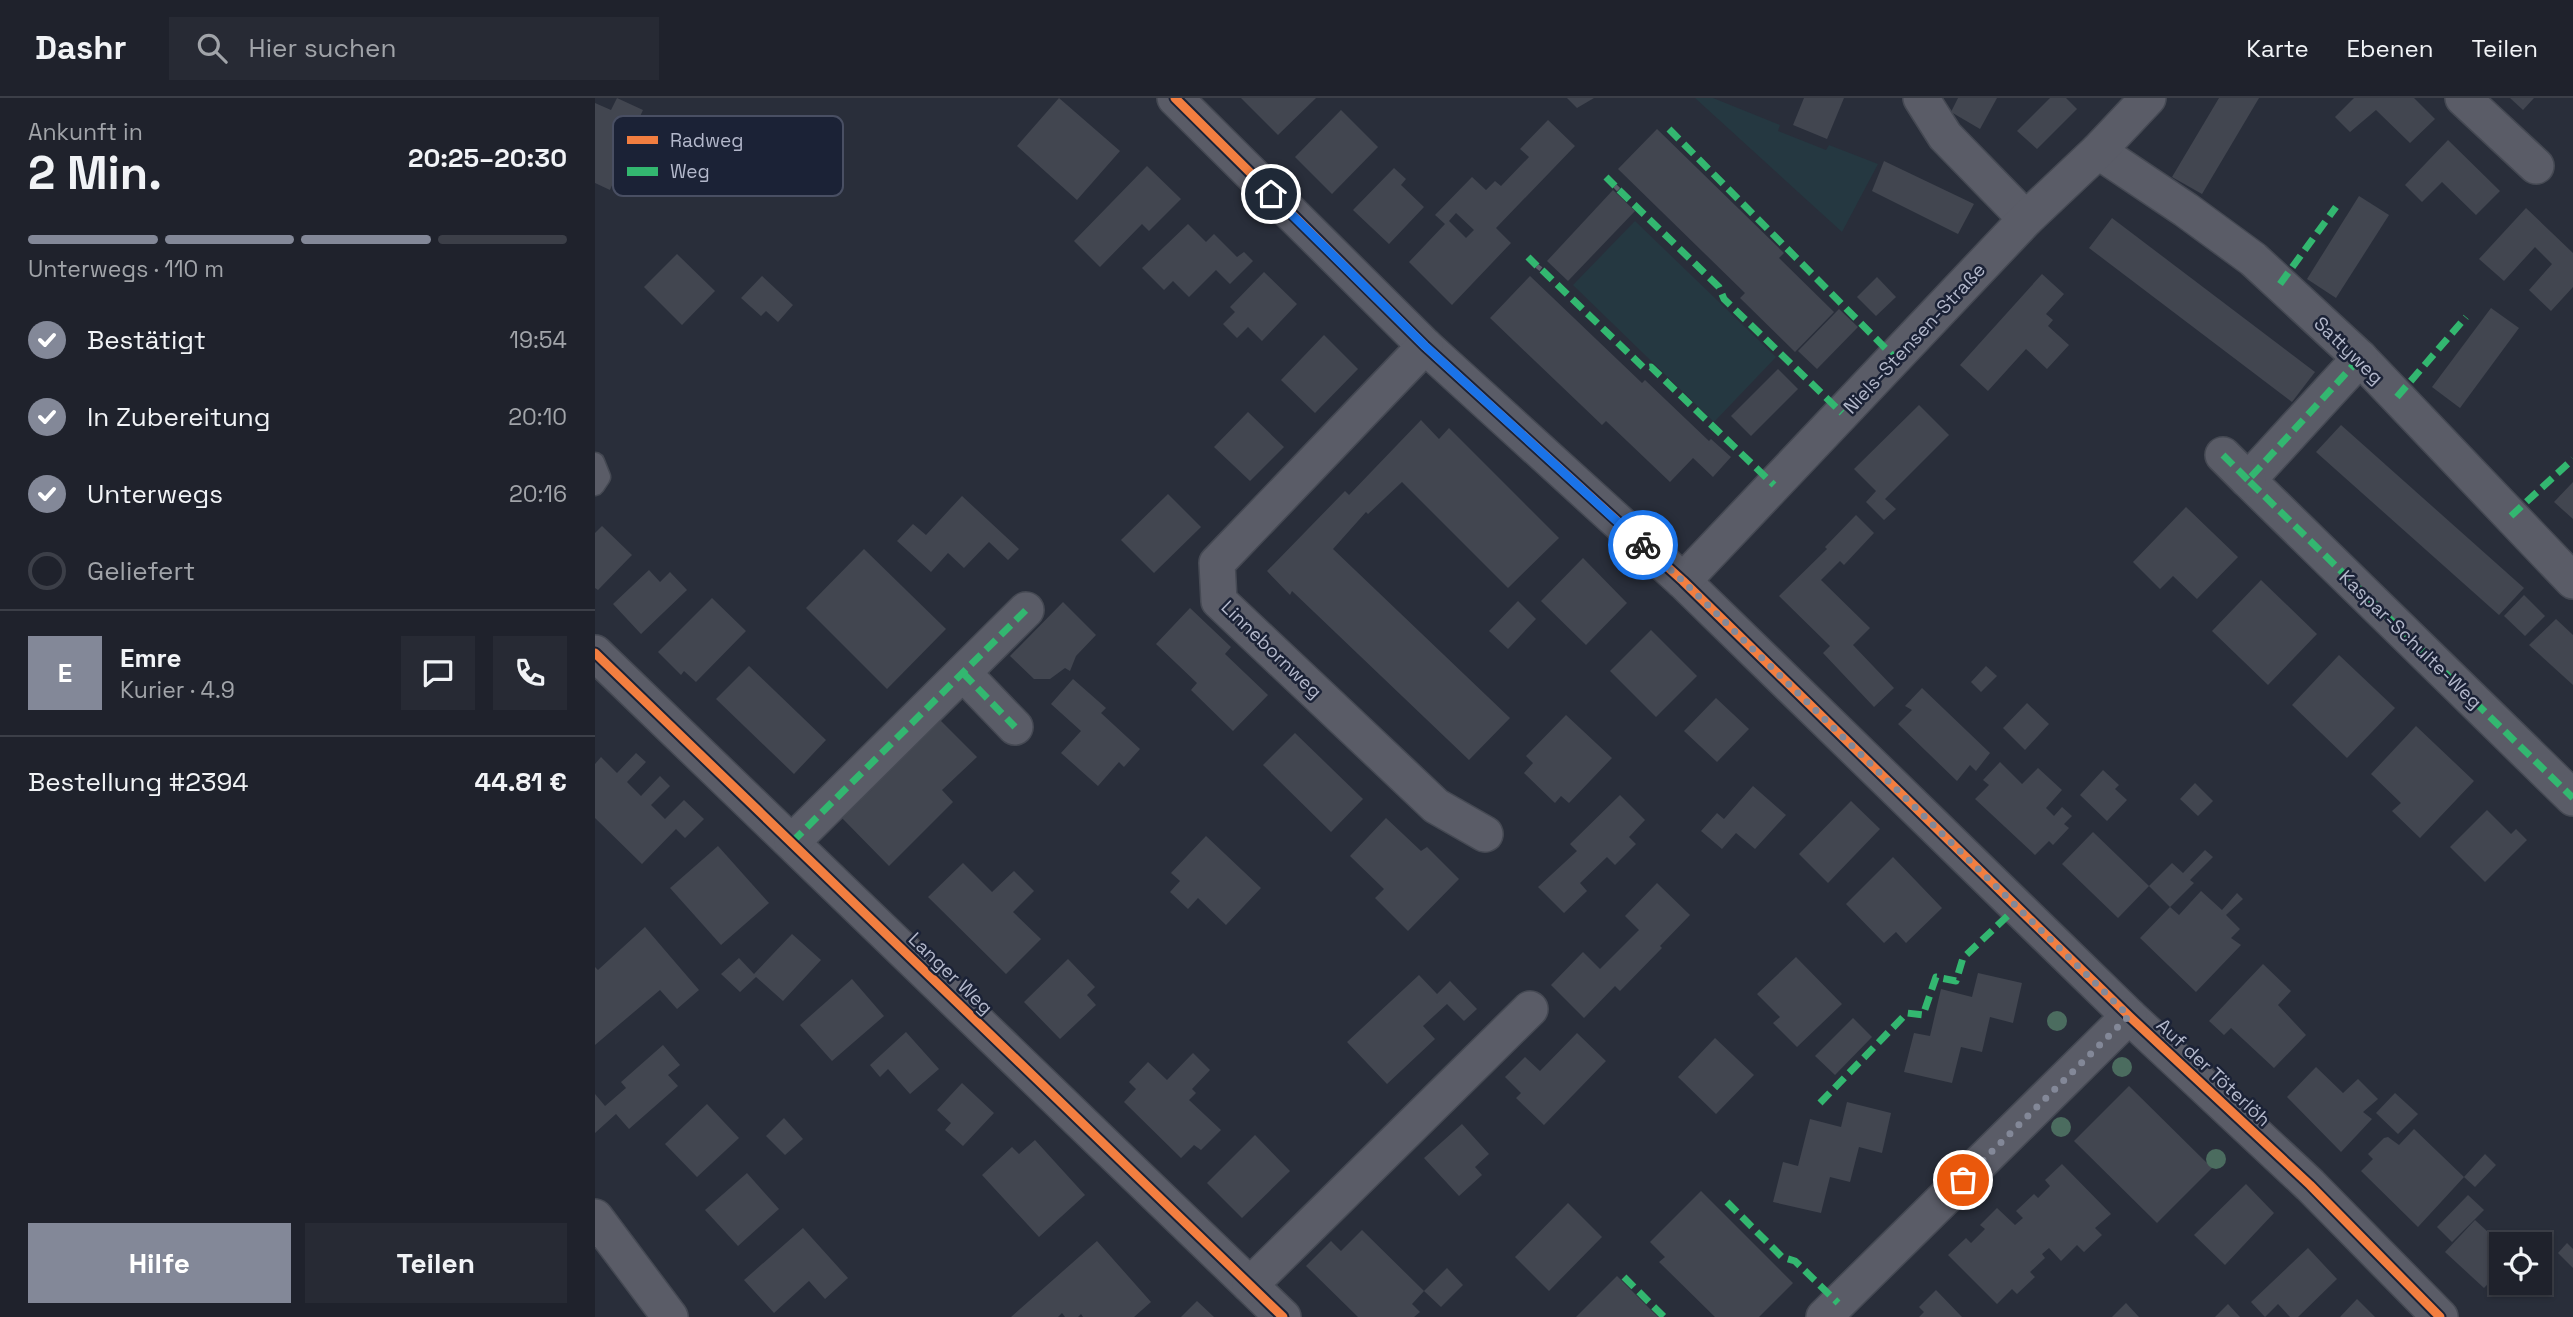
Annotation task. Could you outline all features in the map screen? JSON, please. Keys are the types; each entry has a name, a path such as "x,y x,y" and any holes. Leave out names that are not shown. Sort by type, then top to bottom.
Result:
{"street":[{"name":"Auf der Töterlöh","path":"1175,98 1425,346 1683,581 2129,1016 2310,1185 2440,1317"},
{"path":"1920,98 1945,136 2026,219"},
{"name":"Niels-Stensen-Straße","path":"1683,581 2026,219 2098,151 2148,98"},
{"path":"2463,98 2536,166"},
{"name":"Sattyweg","path":"2098,151 2253,258 2360,358 2573,581"},
{"name":"Linnebornweg","path":"1425,346 1217,562 1219,601 1436,806 1485,834"},
{"path":"2248,480 2360,358"},
{"name":"Kaspar-Schulte-Weg","path":"2224,456 2573,798"},
{"path":"792,842 1026,610"},
{"name":"Langer Weg","path":"595,653 1283,1317"},
{"path":"963,673 1014,726"},
{"path":"1250,1285 1530,1009"},
{"path":"1824,1317 2129,1016"},
{"path":"595,1217 670,1317"}],"lane":[{"path":"595,462 601,477 595,486"}],"shaded area":[{"path":"1695,98 1713,98 1780,125 1778,131 1826,150 1829,145 1878,164 1842,232"},
{"path":"1635,221 1776,357 1714,422 1573,285"}],"building":[{"path":"617,98 643,110 640,116 613,116 613,183 610,190 595,183 595,103 611,110"},
{"path":"1059,98 1120,151 1077,200 1017,146"},
{"path":"1241,98 1316,98 1278,135"},
{"path":"1567,98 1594,98 1577,108"},
{"path":"1804,98 1844,98 1827,139 1793,125"},
{"path":"1958,98 1997,98 1980,129 1951,112"},
{"path":"2050,98 2066,98 2077,109 2037,149 2017,131"},
{"path":"2219,98 2259,98 2202,194 2172,177"},
{"path":"2354,98 2414,98 2435,119 2410,143 2376,110 2350,132 2335,117"},
{"path":"2510,98 2534,98 2523,110"},
{"path":"1341,110 1378,147 1332,194 1295,157"},
{"path":"1548,120 1575,146 1496,228 1511,243 1452,305 1409,262 1445,224 1435,215 1472,177 1486,190 1495,181 1501,186 1529,157 1520,149","holes":["1456,213 1474,230 1466,238 1449,221"]},
{"path":"1657,129 1784,253 1779,258 1834,312 1795,352 1740,298 1745,293 1618,169"},
{"path":"2448,140 2500,191 2476,215 2442,182 2422,202 2405,185"},
{"path":"1884,161 1974,204 1958,234 1872,191"},
{"path":"1147,166 1181,199 1149,231 1142,224 1100,267 1074,241"},
{"path":"1394,168 1406,179 1401,185 1424,207 1389,244 1353,210"},
{"path":"1613,190 1635,211 1568,281 1547,261"},
{"path":"2359,196 2389,215 2336,298 2307,279"},
{"path":"2526,208 2573,253 2573,287 2551,311 2529,290 2552,264 2535,247 2504,281 2479,259"},
{"path":"2112,218 2315,372 2292,402 2089,248"},
{"path":"1188,224 1206,242 1214,234 1237,257 1244,252 1253,261 1230,284 1216,270 1189,297 1173,281 1164,290 1142,268"},
{"path":"677,254 715,291 682,325 644,287"},
{"path":"1264,272 1297,304 1262,341 1248,327 1237,338 1223,324 1235,312 1230,307"},
{"path":"2042,274 2064,294 2046,314 2053,320 2048,326 2069,345 2047,369 2026,349 1988,391 1960,365"},
{"path":"762,276 793,305 778,322 766,311 761,316 741,298"},
{"path":"1530,276 1642,383 1645,380 1709,441 1711,439 1731,457 1713,477 1693,458 1670,482 1606,421 1602,425 1490,318"},
{"path":"1877,277 1896,297 1876,316 1857,297"},
{"path":"2491,308 2519,328 2460,408 2432,387"},
{"path":"1839,309 1858,327 1817,369 1798,351"},
{"path":"1324,335 1358,369 1315,413 1281,380"},
{"path":"1778,369 1798,389 1751,436 1731,416"},
{"path":"1919,405 1949,435 1885,499 1896,509 1884,520 1866,502 1876,491 1854,469"},
{"path":"1248,412 1284,447 1250,481 1214,447"},
{"path":"1421,420 1439,439 1449,428 1559,538 1508,588 1402,482 1368,514 1366,512 1333,549 1510,718 1469,760 1292,591 1290,595 1267,571 1345,491 1349,495"},
{"path":"2341,425 2524,588 2499,615 2316,452"},
{"path":"2573,482 2573,519 2554,502"},
{"path":"1168,494 1201,527 1154,573 1121,540"},
{"path":"962,496 1019,549 1008,560 989,542 964,568 948,553 931,572 897,541 913,524 926,535"},
{"path":"2186,507 2238,557 2197,599 2173,576 2160,589 2133,562"},
{"path":"1856,515 1874,533 1844,565 1840,561 1821,580 1870,628 1853,645 1894,688 1874,707 1823,653 1830,646 1779,596 1827,549 1825,547"},
{"path":"602,526 632,555 598,590 595,588 595,533"},
{"path":"864,549 946,629 887,689 806,608"},
{"path":"1583,558 1627,603 1586,645 1541,601"},
{"path":"649,570 660,582 670,572 687,590 641,634 613,604"},
{"path":"2261,580 2317,634 2268,685 2212,631"},
{"path":"2524,595 2545,616 2525,636 2504,616"},
{"path":"712,598 746,631 696,682 684,671 681,675 658,652"},
{"path":"1518,601 1536,619 1508,649 1489,631"},
{"path":"1063,602 1096,635 1076,656 1070,671 1065,668 1050,679 1034,679 1010,656"},
{"path":"1190,608 1231,647 1225,654 1268,695 1233,731 1191,690 1197,683 1156,644"},
{"path":"2556,619 2573,635 2573,685 2529,645"},
{"path":"1651,630 1697,676 1656,717 1610,671"},
{"path":"2339,655 2395,708 2347,758 2292,705"},
{"path":"749,666 826,740 794,774 716,699"},
{"path":"1986,666 1997,676 1981,692 1971,682"},
{"path":"1073,679 1106,708 1101,713 1140,749 1124,767 1119,762 1098,786 1061,753 1081,731 1051,704"},
{"path":"1922,688 1990,753 1976,771 1970,765 1957,781 1898,724 1912,710 1905,706"},
{"path":"1716,698 1749,729 1717,762 1684,731"},
{"path":"2027,703 2049,724 2025,750 2003,728"},
{"path":"1566,715 1612,758 1569,803 1561,796 1555,803 1524,773 1533,763 1526,756"},
{"path":"939,719 977,757 942,790 953,802 889,866 841,817"},
{"path":"2416,726 2474,781 2420,838 2392,811 2401,803 2371,774"},
{"path":"1295,733 1363,799 1331,832 1263,765"},
{"path":"636,753 646,762 627,782 641,796 660,776 670,786 651,805 665,819 684,800 704,819 685,838 676,829 642,864 595,818 595,764 601,757 617,773"},
{"path":"2000,762 2022,784 2038,768 2062,790 2046,808 2054,816 2062,807 2072,816 2064,824 2069,828 2053,845 2049,841 2035,855 1975,799 1989,785 1983,780"},
{"path":"2103,770 2119,785 2115,789 2127,800 2107,821 2080,795"},
{"path":"2195,783 2213,801 2198,816 2180,799"},
{"path":"1753,786 1786,815 1755,849 1736,833 1722,849 1701,831 1717,813 1724,819"},
{"path":"1620,795 1645,820 1629,837 1636,844 1615,865 1607,857 1580,883 1587,891 1564,913 1538,887 1577,851 1570,844"},
{"path":"1851,801 1880,829 1828,883 1799,854"},
{"path":"2487,810 2511,834 2516,829 2527,840 2485,882 2450,847"},
{"path":"1386,818 1421,851 1427,847 1459,879 1408,931 1375,898 1384,889 1350,856"},
{"path":"2093,832 2149,886 2118,918 2062,864"},
{"path":"1206,836 1261,888 1226,925 1198,898 1188,909 1170,892 1180,881 1171,873"},
{"path":"718,846 769,903 721,945 670,888"},
{"path":"2205,850 2213,857 2190,880 2194,883 2170,907 2149,886 2172,863 2183,873"},
{"path":"1893,857 1942,908 1906,943 1896,932 1884,943 1846,904"},
{"path":"963,863 992,892 1014,871 1034,891 1013,912 1041,939 1006,974 928,897"},
{"path":"1657,883 1690,915 1620,991 1615,986 1584,1018 1551,985 1583,952 1600,969 1639,930 1625,916"},
{"path":"2201,891 2222,910 2237,893 2243,899 2226,915 2240,929 2231,938 2241,945 2196,992 2140,938 2170,907 2179,915"},
{"path":"645,927 699,990 677,1009 660,990 595,1045 595,967 598,970"},
{"path":"792,934 821,960 783,1001 756,977 740,992 721,974 739,958 754,974"},
{"path":"1796,957 1842,1004 1797,1047 1773,1023 1780,1017 1757,994"},
{"path":"1068,959 1095,987 1087,995 1096,1005 1060,1039 1024,1002"},
{"path":"2263,964 2291,991 2278,1005 2306,1035 2274,1068 2231,1028 2224,1035 2209,1021"},
{"path":"1978,973 2022,983 2013,1023 1990,1017 1982,1052 1961,1047 1952,1083 1904,1072 1914,1033 1930,1036 1941,989 1972,997"},
{"path":"1419,975 1437,994 1450,981 1477,1009 1464,1021 1447,1004 1423,1026 1435,1039 1387,1084 1347,1042"},
{"path":"852,979 884,1016 832,1061 800,1025"},
{"path":"1853,1018 1872,1037 1835,1075 1815,1056"},
{"path":"906,1032 939,1069 910,1094 888,1069 880,1077 870,1065"},
{"path":"1577,1033 1606,1061 1544,1125 1516,1098 1521,1093 1505,1077 1525,1057 1540,1071"},
{"path":"1715,1038 1754,1075 1716,1114 1678,1077"},
{"path":"663,1045 680,1065 668,1075 678,1086 629,1129 616,1114 595,1133 595,1094 605,1106 626,1088 621,1082"},
{"path":"1193,1053 1210,1070 1192,1089 1196,1093 1189,1100 1221,1130 1201,1150 1194,1145 1181,1158 1124,1102 1136,1089 1129,1082 1148,1062 1167,1080"},
{"path":"2316,1067 2343,1093 2358,1079 2378,1099 2363,1112 2372,1119 2341,1152 2287,1097"},
{"path":"962,1083 994,1113 963,1146 945,1130 951,1123 937,1110"},
{"path":"2129,1086 2212,1168 2157,1223 2074,1141"},
{"path":"2395,1093 2418,1114 2398,1134 2376,1113"},
{"path":"1847,1102 1891,1113 1882,1153 1859,1147 1850,1182 1830,1177 1821,1213 1773,1202 1783,1162 1798,1166 1810,1119 1841,1127"},
{"path":"707,1104 739,1138 697,1177 665,1144"},
{"path":"784,1118 803,1139 785,1155 766,1136"},
{"path":"1462,1124 1489,1154 1475,1167 1482,1175 1459,1196 1424,1158"},
{"path":"2414,1129 2464,1177 2418,1227 2361,1171 2373,1159 2368,1154 2384,1138 2388,1137 2399,1145"},
{"path":"1255,1135 1290,1171 1242,1218 1207,1183"},
{"path":"1035,1140 1085,1195 1039,1237 982,1175 1012,1147 1019,1154"},
{"path":"2485,1154 2496,1165 2475,1187 2464,1177"},
{"path":"2062,1164 2111,1214 2095,1228 2102,1235 2084,1252 2077,1245 2061,1261 2049,1248 2042,1254 2045,1258 2030,1272 2035,1277 2017,1294 2012,1289 1997,1304 1948,1255 1966,1238 1971,1243 1985,1229 1980,1225 1997,1208 2015,1225 2023,1218 2016,1211 2034,1194 2038,1198 2050,1186 2045,1180"},
{"path":"747,1173 779,1209 738,1246 705,1210"},
{"path":"2246,1184 2274,1213 2225,1265 2194,1235"},
{"path":"1701,1191 1793,1283 1759,1317 1715,1317 1659,1262 1665,1257 1650,1242"},
{"path":"2468,1195 2484,1210 2452,1242 2437,1227"},
{"path":"1568,1203 1602,1237 1549,1291 1515,1257"},
{"path":"2475,1220 2489,1233 2489,1283 2484,1288 2445,1252"},
{"path":"803,1228 848,1278 825,1299 809,1281 774,1313 744,1280"},
{"path":"1362,1230 1424,1291 1412,1304 1420,1312 1414,1317 1358,1317 1306,1266 1331,1241 1341,1251"},
{"path":"1097,1241 1151,1302 1134,1317 1083,1317 1081,1314 1078,1317 1065,1317 1062,1313 1058,1317 1011,1317"},
{"path":"2567,1243 2573,1249 2573,1268 2558,1253"},
{"path":"2308,1248 2337,1279 2298,1317 2290,1317 2278,1304 2265,1317 2251,1302"},
{"path":"1447,1268 1463,1285 1441,1307 1424,1291"},
{"path":"1617,1276 1658,1317 1576,1317"},
{"path":"1936,1290 1962,1317 1919,1317 1924,1312 1919,1307"},
{"path":"2357,1299 2375,1317 2340,1317"},
{"path":"1197,1301 1214,1317 1181,1317"},
{"path":"2126,1303 2139,1317 2112,1317"},
{"path":"2228,1304 2240,1317 2215,1317"}],"marked path":[{"path":"1669,129 1895,358"},
{"path":"1606,177 1615,186"},
{"path":"1619,190 1719,287 1724,299 1842,413"},
{"path":"2280,284 2336,207"},
{"path":"1528,257 1537,266"},
{"path":"1542,270 1644,368 1651,367 1774,485"},
{"path":"2397,397 2466,317"},
{"path":"2360,358 2248,480 2573,798"},
{"path":"2223,455 2248,480"},
{"path":"2511,516 2573,459"},
{"path":"792,842 1026,610"},
{"path":"963,673 1015,727"},
{"path":"1820,1103 1907,1013 1923,1015 1936,977 1956,981 1963,958 2017,907"},
{"path":"1727,1202 1782,1257 1795,1261 1838,1303"},
{"path":"1624,1277 1664,1317"}],"cycle path":[{"path":"1175,98 1425,346 1683,581 2129,1016 2310,1185 2440,1317"},
{"path":"595,653 1283,1317"}],"way so far":[{"path":"1643,545 2129,1016 1963,1180"}],"route":[{"path":"1271,194 1425,346 1643,545"}]}
